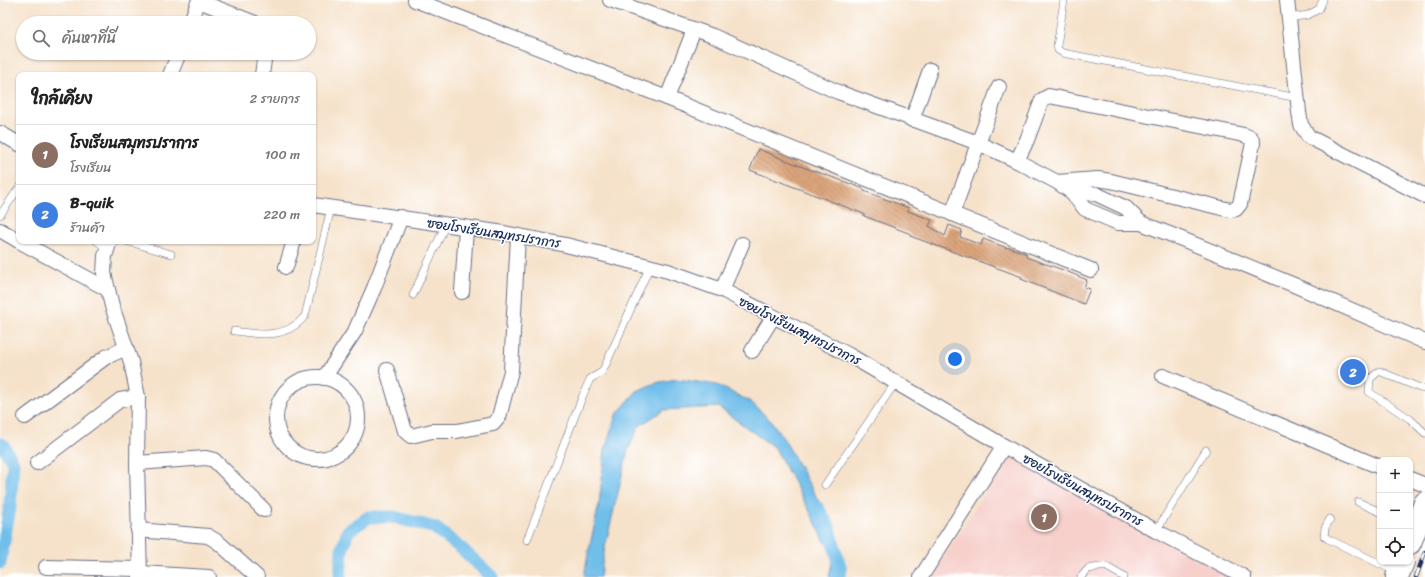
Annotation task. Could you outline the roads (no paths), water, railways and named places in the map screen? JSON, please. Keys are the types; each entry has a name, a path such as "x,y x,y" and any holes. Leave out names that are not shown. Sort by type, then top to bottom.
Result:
{"highway":[{"path":"1413,530 1425,503"}],"street":[{"path":"415,0 448,6 666,98 1091,270"},
{"path":"610,0 694,30 744,50 838,92 978,143 1017,161 1057,182 1070,191 1096,194 1126,208 1141,223 1294,285 1425,342"},
{"path":"1287,0 1301,125 1309,137 1425,196"},
{"path":"193,16 199,1 237,16"},
{"path":"666,98 694,30"},
{"path":"171,72 175,60"},
{"path":"262,72 264,60"},
{"path":"912,120 930,70"},
{"path":"952,214 999,87"},
{"path":"1017,161 1027,140 1042,100 1049,96 1244,135 1251,138 1253,143 1240,204 1236,209 1230,210 1111,181 1097,179 1057,182"},
{"path":"0,133 16,142"},
{"name":"ซอยโรงเรียนสมุทรปราการ","path":"316,206 446,224 566,245 668,271 722,290 849,355 1004,446 1156,531 1244,577"},
{"path":"324,378 355,331 374,288 401,217"},
{"path":"462,292 466,228"},
{"path":"2,235 16,240"},
{"path":"387,370 405,431 410,436 432,431 457,431 493,424 499,417 511,371 518,236"},
{"path":"24,244 107,289"},
{"path":"105,244 104,273 107,289 131,362 138,398 136,463 140,573"},
{"path":"286,267 293,244"},
{"path":"722,290 742,244"},
{"path":"752,351 773,317"},
{"path":"25,417 106,357 126,348"},
{"path":"318,376 324,378 333,380 346,388 355,401 358,416 357,431 349,444 338,454 323,459 308,459 294,453 282,442 276,428 275,413 280,398 290,386 303,379 318,376"},
{"path":"1163,376 1377,466"},
{"path":"37,463 120,400 138,398"},
{"path":"922,577 1004,446"},
{"path":"136,463 206,458 214,460 264,510"},
{"path":"1413,480 1425,485"},
{"path":"138,530 208,536 218,542 257,577"},
{"path":"46,566 209,577"}],"lane":[{"path":"1064,0 1057,46 1058,50 1063,53 1298,98"},
{"path":"1289,18 1308,14 1319,9 1323,0"},
{"path":"0,215 16,192"},
{"path":"234,331 260,335 275,334 298,325 305,316 331,208"},
{"path":"414,295 446,224"},
{"path":"136,244 171,254"},
{"path":"527,540 585,390 590,379 602,372 650,266"},
{"path":"1425,389 1378,371 1370,379 1369,392 1410,419 1425,433"},
{"path":"1355,373 1370,379"},
{"path":"825,484 896,382"},
{"path":"1156,531 1206,450"},
{"path":"1358,502 1377,511"},
{"path":"1330,519 1324,532 1324,536 1328,539 1400,571"},
{"path":"1081,577 1088,568 1105,566 1124,577"}],"water":[{"path":"677,379 717,385 751,402 772,422 785,441 818,500 836,553 840,572 838,577 829,577 833,557 775,448 718,407 664,410 639,426 628,450 605,547 600,577 584,577 599,504 605,450 616,415 637,391 655,383"}],"waterway":[{"path":"0,444 3,445 13,463 10,507 0,563"},
{"path":"818,508 829,527 841,570 838,577"},
{"path":"340,577 342,550 348,531 369,517 394,517 435,528 462,549 492,577"}],"railway":[{"path":"1416,577 1425,552"}],"place":[{"name":"B-quik","path":"1353,372"},
{"name":"โรงเรียนสมุทรปราการ","path":"1044,517"}]}
